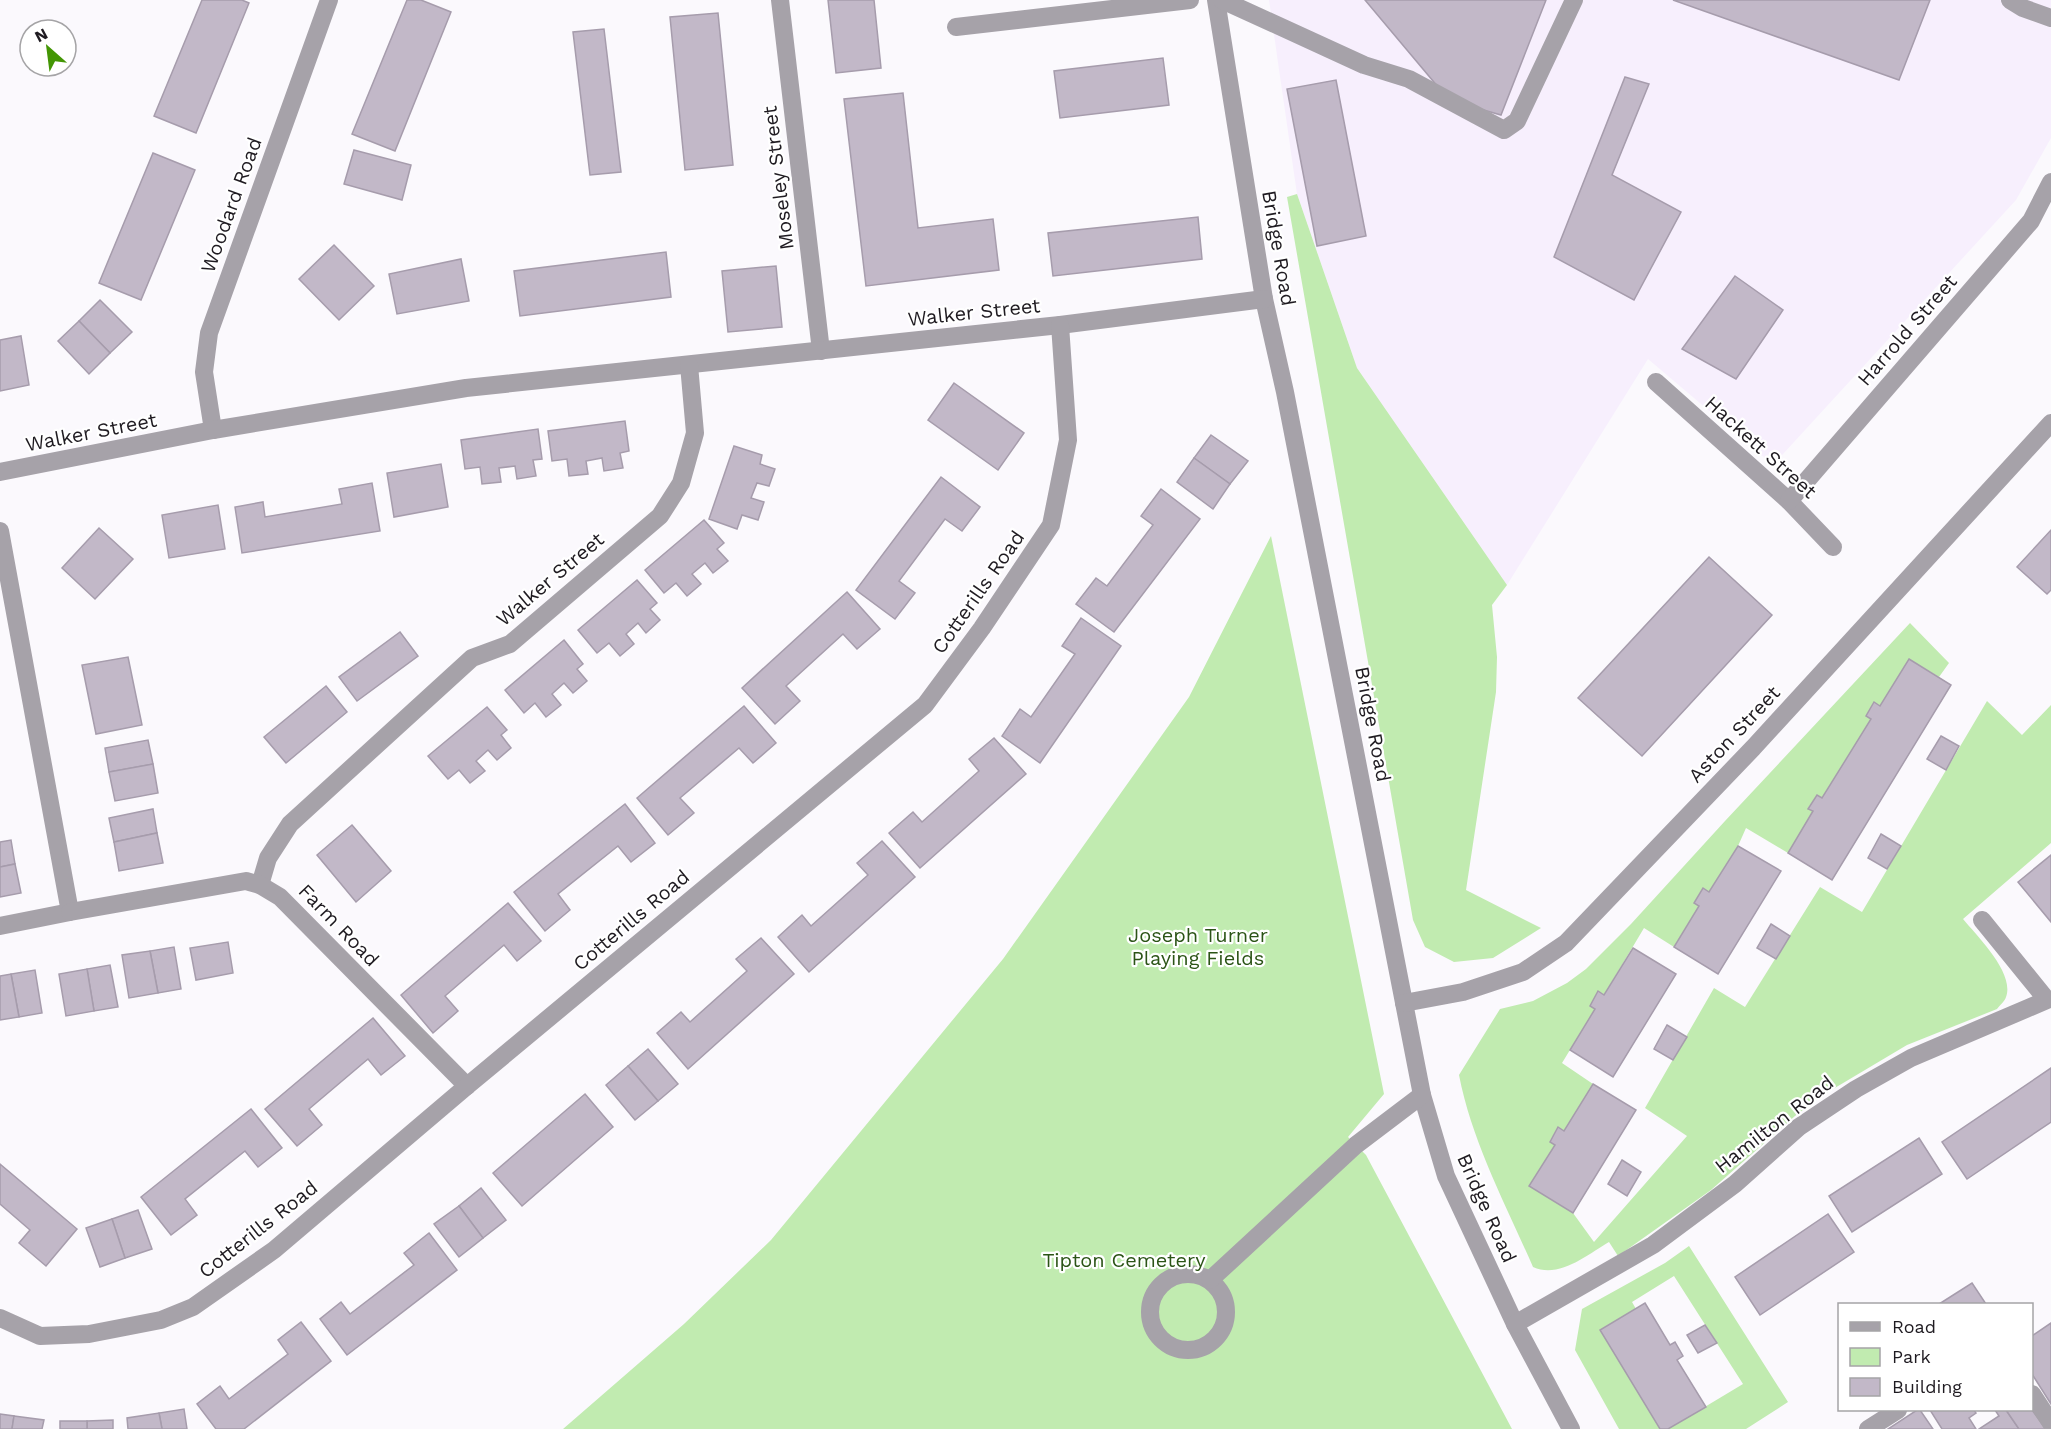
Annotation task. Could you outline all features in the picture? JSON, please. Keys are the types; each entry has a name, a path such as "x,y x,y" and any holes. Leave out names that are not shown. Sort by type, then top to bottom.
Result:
{"street":[{"name":"Woodard Road","path":"213,430 204,372 209,333 329,0"},
{"name":"Moseley Street","path":"780,0 821,351"},
{"path":"956,27 1190,0"},
{"name":"Bridge Road","path":"1216,0 1264,299 1285,392 1422,1095 1446,1176 1515,1324 1571,1429"},
{"path":"1222,0 1364,65 1409,79 1504,130 1517,121 1574,0"},
{"path":"2010,0 2023,8 2051,18"},
{"name":"Harrold Street","path":"1789,501 2031,221 2051,182"},
{"name":"Walker Street","path":"0,472 213,430 466,388 1060,325 1264,299"},
{"name":"Cotterills Road","path":"0,1318 40,1336 89,1334 161,1320 193,1307 274,1251 467,1086 925,705 982,628 1051,525 1068,440 1060,325"},
{"name":"Walker Street","path":"260,885 268,858 290,824 472,658 510,645 660,516 681,483 695,433 689,365"},
{"name":"Hackett Street","path":"1656,382 1789,501 1833,547"},
{"name":"Aston Street","path":"1404,1003 1463,992 1523,972 1566,943 1753,748 2051,423"},
{"path":"0,531 70,912"},
{"path":"0,926 246,881 260,885"},
{"name":"Farm Road","path":"260,885 280,897 467,1086"},
{"name":"Hamilton Road","path":"1515,1324 1653,1245 1736,1184 1799,1128 1856,1089 1911,1058 2047,1000 1982,920"},
{"path":"1210,1280 1356,1145 1422,1095"},
{"path":"1191,1274 1210,1280 1223,1295 1227,1315 1220,1334 1204,1347 1185,1351 1166,1344 1153,1329 1149,1309 1156,1290 1172,1277 1191,1274"},
{"path":"2033,1397 2051,1423"},
{"path":"1868,1429 1896,1411"}],"shaded area":[{"path":"1269,0 2051,0 2051,138 2016,200 1773,465 1648,359 1507,585 1357,368 1297,194"}],"green space":[{"path":"1297,194 1357,368 1507,585 1492,605 1497,657 1496,692 1466,890 1541,928 1493,958 1454,962 1425,947 1413,920 1287,197"},
{"path":"1271,536 1384,1094 1348,1137 1366,1155 1512,1429 563,1429 684,1324 771,1240 1003,959 1189,697"},
{"path":"1910,623 1949,663 1939,677 1909,659 1880,706 1874,702 1866,716 1871,719 1822,798 1817,795 1808,808 1813,811 1788,853 1746,828 1738,846 1674,947 1644,928 1604,995 1598,992 1590,1006 1595,1009 1562,1063 1593,1084 1564,1131 1558,1127 1550,1141 1555,1145 1529,1186 1573,1213 1594,1242 1687,1136 1645,1108 1714,988 1745,1007 1820,887 1862,912 1987,701 2022,735 2051,705 2051,843 1963,919 2000,966 2007,987 2005,1000 1997,1009 1907,1045 1823,1095 1795,1116 1711,1190 1618,1256 1609,1242 1563,1268 1543,1270 1533,1267 1481,1149 1459,1075 1500,1009 1533,1001 1567,983 1586,969 1631,924"},
{"path":"1689,1246 1788,1402 1746,1429 1668,1429 1743,1384 1674,1276 1632,1302 1636,1309 1601,1330 1660,1429 1619,1429 1575,1350 1582,1309 1665,1263"}],"building":[{"path":"202,0 242,0 249,3 196,133 154,116"},
{"path":"407,0 421,0 451,12 395,151 352,134"},
{"path":"828,0 874,0 881,68 836,73"},
{"path":"1365,0 1546,0 1501,115 1449,100"},
{"path":"1673,0 1930,0 1899,80"},
{"path":"718,13 733,165 685,170 670,17"},
{"path":"604,29 621,172 590,175 573,32"},
{"path":"1163,58 1169,105 1060,118 1054,71"},
{"path":"1625,77 1649,84 1612,175 1681,212 1634,300 1554,257"},
{"path":"1336,80 1366,236 1317,246 1287,89"},
{"path":"903,93 918,228 993,219 999,270 866,286 844,99"},
{"path":"354,150 411,165 402,200 344,184"},
{"path":"153,153 195,170 141,300 99,283"},
{"path":"1198,217 1202,259 1053,276 1048,233"},
{"path":"334,245 374,286 339,320 299,279"},
{"path":"666,252 671,297 520,316 514,271"},
{"path":"461,259 469,301 397,314 389,274"},
{"path":"776,266 782,327 728,332 722,271"},
{"path":"1735,276 1783,310 1736,379 1682,349"},
{"path":"100,300 132,332 110,353 79,321"},
{"path":"79,321 110,353 89,374 58,341"},
{"path":"21,336 29,385 0,391 0,340"},
{"path":"954,383 1024,433 998,470 928,420"},
{"path":"625,421 629,451 620,453 623,468 604,471 602,458 586,461 588,474 569,476 567,459 552,461 548,431"},
{"path":"538,429 542,459 533,460 536,476 517,479 515,466 499,468 501,482 482,484 480,467 465,469 461,440"},
{"path":"1211,435 1248,461 1230,484 1194,458"},
{"path":"734,446 762,455 760,464 775,469 769,486 757,483 751,498 764,502 758,520 742,515 737,529 709,519"},
{"path":"1194,458 1230,484 1213,509 1177,482"},
{"path":"441,464 448,507 394,517 387,473"},
{"path":"941,477 980,507 962,531 945,519 899,581 915,593 895,619 856,590"},
{"path":"372,483 380,531 242,553 235,507 263,502 265,517 342,504 339,489"},
{"path":"1161,489 1200,519 1114,632 1076,604 1096,578 1107,586 1153,525 1141,516"},
{"path":"218,505 225,549 169,558 162,515"},
{"path":"704,520 724,543 717,549 728,561 713,573 705,563 692,574 701,584 687,596 676,583 664,593 645,570"},
{"path":"99,528 133,559 95,599 62,568"},
{"path":"2051,530 2051,590 2047,594 2017,567"},
{"path":"1709,557 1772,615 1642,756 1578,698"},
{"path":"637,580 657,603 650,609 660,620 646,633 638,623 626,634 634,644 620,656 609,643 597,653 578,630"},
{"path":"847,592 880,629 857,649 843,634 786,686 800,701 775,724 742,688"},
{"path":"1081,618 1121,646 1040,763 1002,736 1020,709 1031,717 1075,654 1062,646"},
{"path":"400,632 418,656 357,701 339,677"},
{"path":"564,640 583,664 577,669 587,681 573,693 564,683 552,694 561,705 546,717 535,703 524,713 505,690"},
{"path":"128,657 142,725 96,734 82,665"},
{"path":"1909,659 1951,685 1832,880 1788,853 1813,811 1808,809 1817,795 1822,798 1871,719 1866,716 1874,702 1880,706"},
{"path":"326,686 347,712 286,763 264,737"},
{"path":"744,706 776,743 753,763 739,748 680,798 694,813 668,835 637,798"},
{"path":"487,707 507,730 501,735 511,748 497,760 488,750 476,761 485,771 470,783 459,770 448,779 428,756"},
{"path":"1941,736 1959,746 1946,770 1927,759"},
{"path":"994,738 1026,774 920,868 889,833 913,812 922,822 979,771 969,759"},
{"path":"148,740 153,764 109,772 105,748"},
{"path":"153,764 158,793 115,801 109,772"},
{"path":"625,804 655,843 631,862 618,846 558,894 570,910 545,931 514,892"},
{"path":"153,809 157,833 114,842 109,818"},
{"path":"352,825 391,871 356,902 317,855"},
{"path":"157,833 163,863 119,871 114,842"},
{"path":"1881,834 1901,846 1887,869 1868,858"},
{"path":"11,840 15,864 0,867 0,842"},
{"path":"882,841 915,877 809,972 778,937 802,915 811,926 868,875 857,863"},
{"path":"1738,846 1781,871 1718,974 1674,947 1699,906 1694,903 1703,888 1709,892"},
{"path":"2051,855 2051,922 2018,882"},
{"path":"15,864 21,893 0,897 0,867"},
{"path":"508,903 541,941 517,961 504,945 445,996 458,1011 433,1033 401,995"},
{"path":"1771,924 1790,936 1776,959 1757,948"},
{"path":"761,938 794,974 688,1069 657,1033 681,1012 690,1022 747,971 736,959"},
{"path":"228,942 233,973 196,980 190,948"},
{"path":"174,947 181,989 158,993 150,951"},
{"path":"1633,948 1676,974 1613,1077 1570,1050 1595,1009 1590,1006 1598,991 1604,995"},
{"path":"150,951 158,993 129,998 122,955"},
{"path":"110,965 118,1007 94,1011 87,969"},
{"path":"87,969 94,1011 66,1016 59,974"},
{"path":"35,970 42,1013 19,1017 11,974"},
{"path":"11,974 19,1017 0,1020 0,976"},
{"path":"373,1018 405,1056 381,1075 368,1059 309,1109 322,1125 297,1146 265,1109"},
{"path":"1667,1025 1687,1037 1673,1060 1654,1049"},
{"path":"648,1049 678,1084 658,1101 628,1066"},
{"path":"628,1066 658,1101 635,1120 606,1085"},
{"path":"2051,1068 2051,1122 1967,1179 1942,1142"},
{"path":"1593,1084 1636,1110 1573,1213 1529,1186 1555,1145 1550,1142 1558,1127 1564,1131"},
{"path":"585,1094 613,1127 522,1206 493,1173"},
{"path":"251,1109 282,1148 258,1167 245,1151 185,1199 197,1215 171,1235 141,1197"},
{"path":"1919,1138 1942,1174 1852,1232 1829,1196"},
{"path":"1622,1160 1641,1172 1627,1196 1608,1184"},
{"path":"0,1164 77,1229 46,1266 19,1243 30,1230 0,1204"},
{"path":"481,1188 506,1220 483,1238 459,1206"},
{"path":"459,1206 483,1238 459,1257 434,1224"},
{"path":"138,1210 152,1249 125,1258 112,1219"},
{"path":"1828,1214 1854,1252 1760,1315 1735,1277"},
{"path":"112,1219 125,1258 100,1267 86,1228"},
{"path":"429,1233 457,1270 347,1355 320,1319 341,1302 350,1314 414,1265 404,1253"},
{"path":"1972,1283 1985,1303 1941,1303"},
{"path":"1645,1303 1670,1345 1675,1342 1683,1356 1677,1360 1706,1407 1668,1429 1660,1429 1600,1330"},
{"path":"301,1322 331,1361 244,1429 216,1429 197,1404 220,1386 229,1399 288,1354 278,1340"},
{"path":"2051,1323 2051,1404 2033,1376 2033,1335"},
{"path":"1705,1325 1717,1343 1698,1353 1687,1335"},
{"path":"184,1409 187,1429 162,1429 159,1413"},
{"path":"1915,1411 1921,1411 1933,1429 1888,1429"},
{"path":"1931,1411 1975,1411 1976,1413 1969,1418 1976,1429 1942,1429"},
{"path":"1996,1411 2007,1411 2019,1429 1979,1429 1999,1416"},
{"path":"2007,1411 2033,1411 2046,1429 2019,1429"},
{"path":"159,1413 162,1429 128,1429 127,1418"},
{"path":"0,1414 14,1416 12,1429 0,1429"},
{"path":"14,1416 44,1420 42,1429 12,1429"},
{"path":"113,1420 113,1429 87,1429 87,1421"},
{"path":"60,1421 87,1421 87,1429 60,1429"}],"park label":[{"name":"Joseph Turner Playing Fields","path":"1198,946"},
{"name":"Tipton Cemetery","path":"1124,1260"}]}
